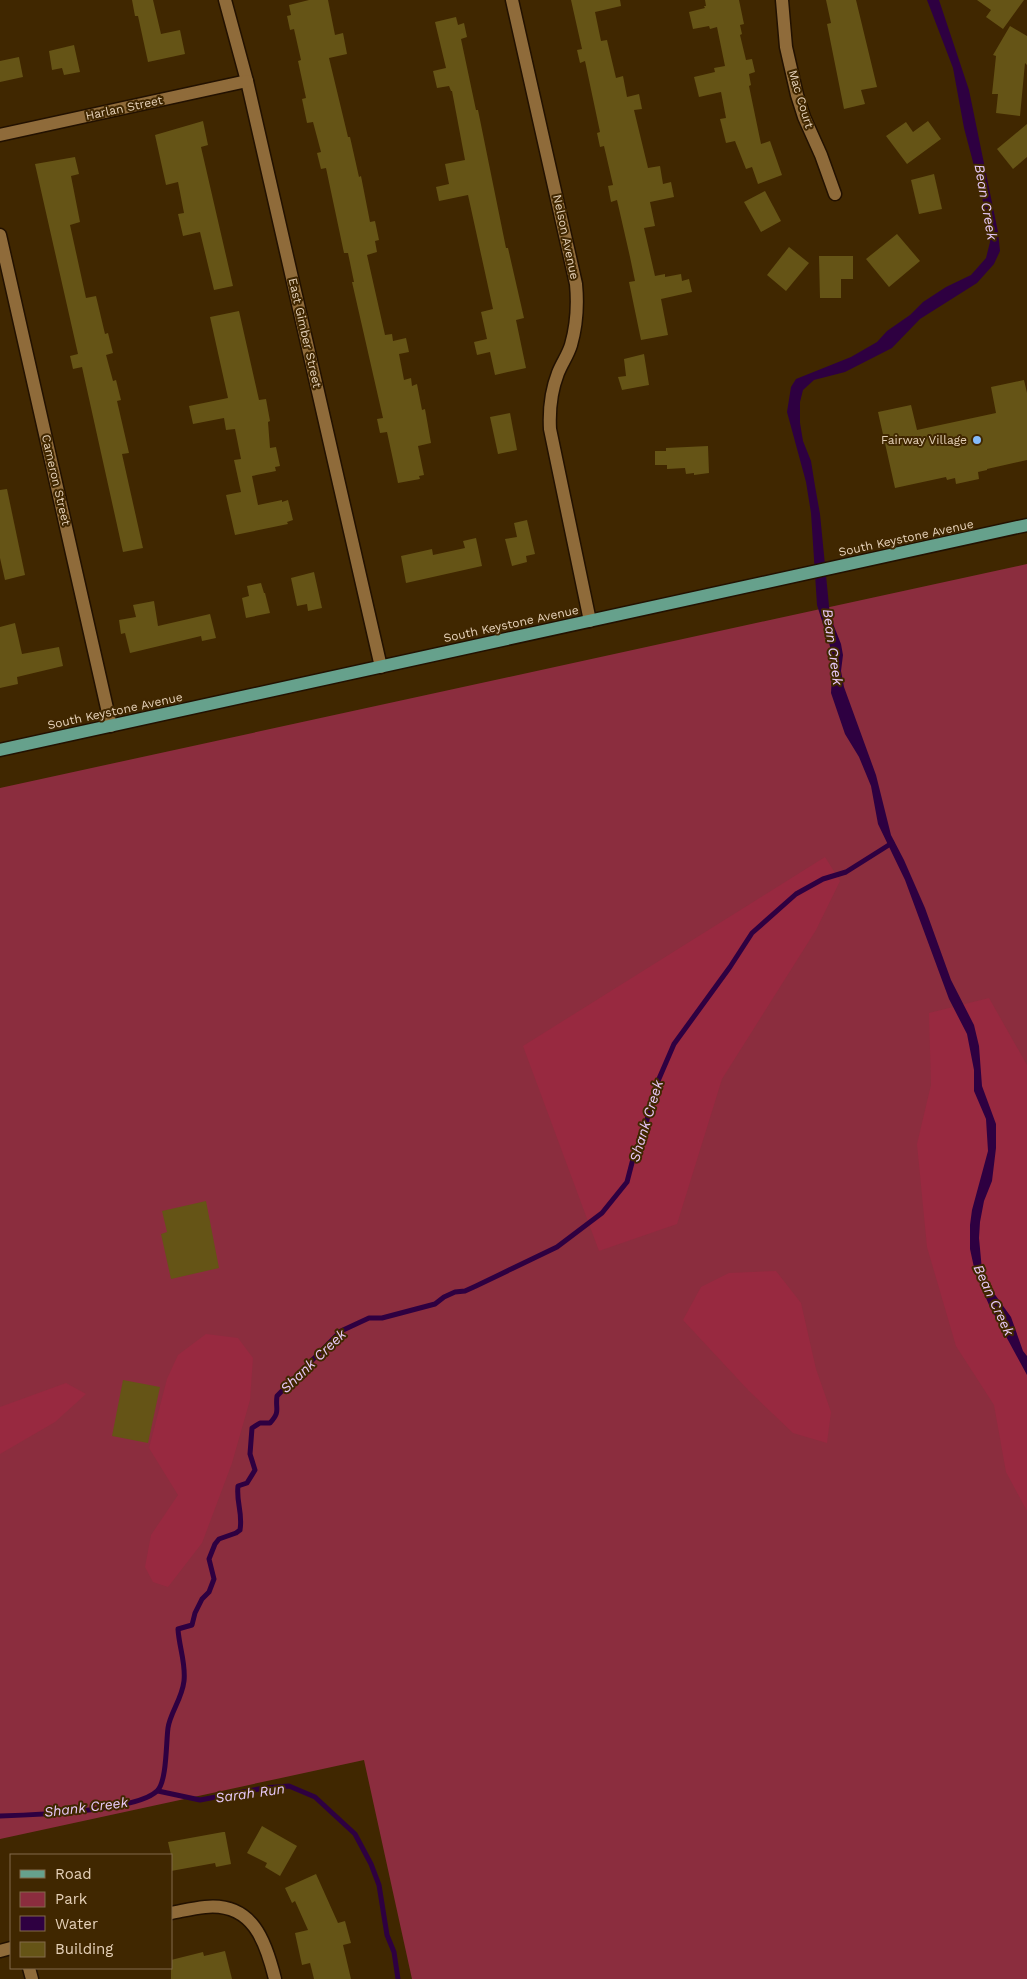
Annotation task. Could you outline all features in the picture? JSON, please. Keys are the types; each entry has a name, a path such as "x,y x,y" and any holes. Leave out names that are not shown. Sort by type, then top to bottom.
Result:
{"main road":[{"name":"South Keystone Avenue","path":"0,750 1027,525"}],"street":[{"name":"East Gimber Street","path":"225,0 248,81 381,666"},
{"name":"Nelson Avenue","path":"512,0 576,284 577,314 574,335 555,381 549,421 552,447 590,621"},
{"name":"Mac Court","path":"782,0 785,40 797,95 835,194"},
{"name":"Harlan Street","path":"0,135 248,81"},
{"name":"Cameron Street","path":"0,235 111,726"},
{"path":"172,1914 205,1907 216,1907 235,1912 252,1923 261,1933 275,1979"}],"green space":[{"path":"1027,564 1027,1979 412,1979 364,1760 0,1839 0,788"}],"shaded area":[{"path":"825,857 840,881 816,930 722,1079 677,1224 599,1251 523,1046"},
{"path":"989,998 1027,1065 1027,1511 1006,1472 994,1405 956,1346 927,1247 917,1144 931,1085 929,1013"},
{"path":"776,1271 801,1303 816,1369 831,1412 827,1443 793,1433 749,1391 683,1320 701,1287 729,1273"},
{"path":"206,1334 238,1338 253,1358 250,1400 232,1463 202,1543 168,1587 153,1582 145,1567 151,1535 178,1495 149,1448 167,1379 178,1355"},
{"path":"66,1383 86,1394 55,1422 0,1454 0,1407"}],"water":[{"name":"Bean Creek","path":"927,0 939,0 969,90 998,232 1000,251 994,264 977,283 920,319 892,348 845,372 814,380 803,390 800,402 800,423 803,441 811,461 820,514 830,616 841,644 843,655 841,671 844,687 876,775 891,835 925,908 951,980 974,1025 979,1046 982,1086 996,1124 996,1148 992,1181 984,1201 980,1222 979,1238 982,1270 991,1289 1011,1317 1023,1351 1027,1356 1027,1375 989,1305 975,1272 970,1249 970,1225 972,1210 988,1151 986,1119 974,1091 974,1070 967,1034 949,999 905,880 878,824 871,786 859,757 845,734 831,693 833,656 817,605 811,513 806,482 787,412 791,387 796,379 851,357 877,342 887,331 910,315 923,302 946,287 971,275 986,258 990,242 982,196 964,128 953,68"}],"building":[{"path":"132,0 153,0 161,34 180,30 185,54 148,62 138,16 135,16"},
{"path":"309,0 328,0 335,35 343,33 347,54 329,58 348,137 350,137 359,177 361,176 370,222 375,221 379,240 375,241 377,252 367,255 385,335 392,334 393,341 406,338 409,352 399,354 404,380 411,378 412,386 417,384 422,410 425,409 431,443 418,446 424,475 419,476 420,479 398,483 387,432 380,433 377,419 383,418 352,282 354,282 348,253 344,253 326,168 321,169 317,153 321,152 313,122 307,123 302,99 306,98 298,61 301,60 294,29 290,30 287,16 291,15 289,5"},
{"path":"571,0 620,0 621,6 595,12 601,41 607,40 616,78 623,76 627,97 639,94 642,109 634,110 648,168 660,166 663,184 671,182 674,197 650,202 655,226 644,228 655,276 665,274 665,277 681,274 682,281 689,279 692,292 661,299 668,335 641,340 629,282 635,281 617,200 611,202 608,186 613,185 604,146 600,147 597,133 600,132 585,61 580,63 577,50 582,49"},
{"path":"705,0 739,0 744,24 740,25 742,34 740,35 746,60 752,59 755,72 749,74 751,85 749,86 761,144 770,141 782,175 758,184 752,167 746,169 735,141 726,143 720,119 726,118 721,92 699,97 694,77 715,72 714,68 725,66 717,27 710,29 709,26 693,29 689,12 705,8"},
{"path":"826,0 856,0 877,87 861,90 865,104 844,109 827,24 831,23"},
{"path":"977,0 1024,0 1003,29 986,17 991,10"},
{"path":"456,17 458,25 464,23 467,37 461,39 476,110 478,110 506,248 508,248 524,318 516,320 526,368 495,375 490,352 477,355 474,342 487,339 481,312 493,309 468,195 439,201 436,187 449,184 445,164 465,160 452,91 449,86 437,88 433,71 446,68 435,22"},
{"path":"1010,26 1027,36 1027,65 1025,63 1020,116 996,113 998,94 992,94 996,56 993,55"},
{"path":"74,45 80,72 64,75 62,68 52,70 49,51"},
{"path":"19,57 23,77 0,82 0,61"},
{"path":"203,121 208,145 201,147 233,286 214,290 200,232 183,236 178,214 184,213 178,182 166,185 155,135"},
{"path":"928,121 941,139 907,164 886,136 906,122 913,132"},
{"path":"1027,124 1027,157 1013,169 997,149"},
{"path":"75,157 79,174 71,176 80,222 70,225 86,298 96,296 105,334 108,333 113,353 106,355 113,381 116,380 121,400 117,401 129,453 122,454 143,548 123,552 82,367 73,369 70,356 78,354 35,164"},
{"path":"934,174 942,209 919,214 911,180"},
{"path":"765,191 781,221 761,232 744,202"},
{"path":"897,234 920,261 889,287 866,259"},
{"path":"789,247 809,263 786,291 767,275"},
{"path":"819,256 853,256 853,279 841,279 841,298 820,298"},
{"path":"239,311 259,400 266,399 270,421 268,422 270,448 276,447 280,466 275,467 276,471 252,476 258,505 288,500 293,520 287,522 288,524 235,535 226,495 241,492 234,460 241,459 235,429 226,430 224,418 193,424 189,406 228,398 210,317"},
{"path":"644,354 649,385 622,390 618,377 626,376 624,359"},
{"name":"Fairway Village","path":"1024,380 1027,393 1027,460 978,472 979,479 956,484 955,478 947,480 946,477 895,488 878,412 911,405 917,430 996,413 991,387"},
{"path":"510,413 517,450 498,454 490,417"},
{"path":"708,446 709,473 686,474 685,468 667,469 667,465 655,465 655,451 666,451 666,448"},
{"path":"7,489 25,575 5,580 0,558 0,490"},
{"path":"527,520 535,554 526,556 527,562 512,566 505,539 517,537 514,523"},
{"path":"476,538 482,566 406,583 401,556 432,549 433,555 465,548 463,541"},
{"path":"314,572 322,608 308,611 307,604 297,606 291,578"},
{"path":"261,583 270,613 246,618 242,598 249,596 247,586"},
{"path":"154,601 158,626 210,614 216,638 202,641 201,636 130,653 125,633 121,634 119,620 136,617 133,605"},
{"path":"15,623 22,654 59,647 63,666 17,677 18,684 0,688 0,627"},
{"path":"206,1201 219,1268 171,1279 161,1234 167,1232 162,1211"},
{"path":"123,1380 160,1387 148,1443 112,1436"},
{"path":"262,1826 297,1846 280,1876 265,1867 267,1863 247,1853"},
{"path":"225,1832 231,1864 216,1867 215,1863 172,1871 172,1854 168,1842"},
{"path":"316,1874 338,1923 345,1921 351,1943 343,1945 351,1979 314,1979 310,1963 302,1965 295,1933 308,1930 295,1901 292,1903 285,1888"},
{"path":"225,1951 232,1979 171,1979 172,1960 203,1952 204,1956"}],"waterway":[{"name":"Shank Creek","path":"0,1816 83,1811 128,1803 146,1798 157,1791 163,1779 169,1722 181,1694 184,1681 178,1629 192,1625 195,1613 202,1599 209,1592 214,1579 209,1559 215,1544 219,1539 240,1530 241,1518 238,1486 247,1483 255,1470 250,1454 252,1428 260,1423 270,1423 277,1413 277,1396 341,1331 369,1318 382,1318 435,1304 455,1292 465,1291 557,1247 602,1213 627,1182 658,1081 674,1044 730,967 752,933 796,894 823,879 846,872 892,843"},
{"name":"Sarah Run","path":"158,1791 200,1800 264,1788 289,1786 315,1797 355,1834 371,1864 379,1885 387,1935 394,1952 398,1979"}],"place":[{"name":"Fairway Village","path":"977,440"}]}
